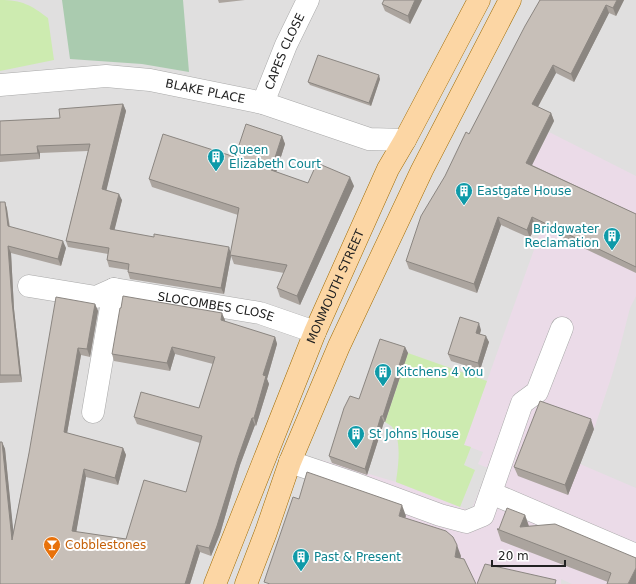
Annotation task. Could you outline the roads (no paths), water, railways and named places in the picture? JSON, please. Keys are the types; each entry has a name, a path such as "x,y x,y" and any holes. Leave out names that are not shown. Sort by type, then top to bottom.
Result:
{"main road":[{"name":"MONMOUTH STREET","path":"215,584 315,332 388,169 405,140 479,0"},
{"path":"246,584 290,462 339,346 422,170 510,0"}],"street":[{"name":"CAPES CLOSE","path":"263,103 286,45 308,0"},
{"name":"BLAKE PLACE","path":"0,85 106,76 150,80 263,103 369,139 405,140"},
{"path":"30,286 96,297 114,289"},
{"path":"93,412 114,289"},
{"name":"SLOCOMBES CLOSE","path":"114,289 260,313 315,332"},
{"path":"290,462 356,484 440,515 466,522 483,515 522,403 537,392 562,328"},
{"path":"491,493 636,555"}],"place":[{"name":"Queen Elizabeth Court","path":"216,172"},
{"name":"Eastgate House","path":"464,206"},
{"name":"Bridgwater Reclamation","path":"612,251"},
{"name":"Kitchens 4 You","path":"383,387"},
{"name":"St Johns House","path":"356,449"},
{"name":"Cobblestones","path":"52,560"},
{"name":"Past & Present","path":"301,572"}]}
